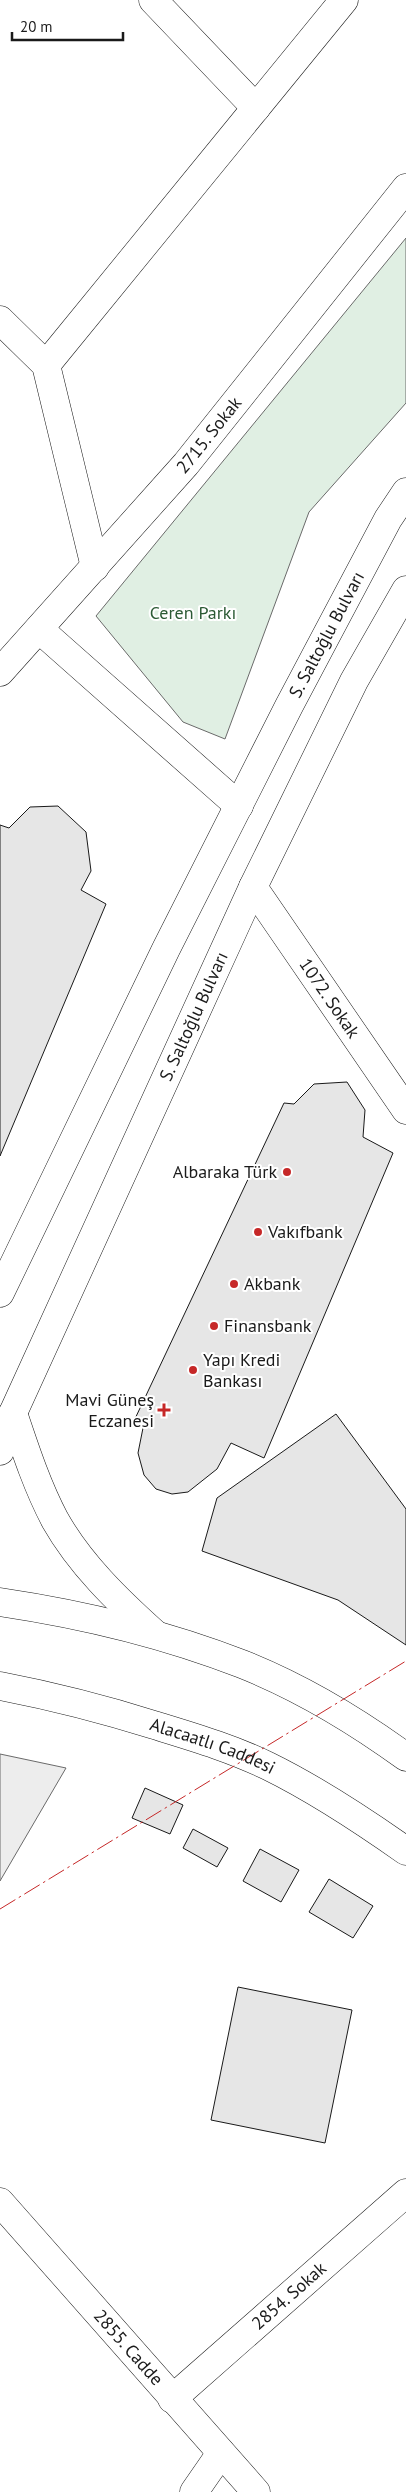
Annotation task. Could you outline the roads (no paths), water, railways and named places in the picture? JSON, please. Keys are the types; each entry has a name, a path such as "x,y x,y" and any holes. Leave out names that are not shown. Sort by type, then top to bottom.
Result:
{"main road":[{"path":"153,0 256,108"},
{"path":"46,365 344,0"},
{"name":"2715. Sokak","path":"0,672 186,464 406,188"},
{"path":"0,320 46,365 95,566"},
{"name":"S. Saltoğlu Bulvarı","path":"0,1292 166,950 239,806 388,519 406,492"},
{"name":"S. Saltoğlu Bulvarı","path":"0,1451 13,1414 253,887 354,681 406,590"},
{"path":"39,630 239,806"},
{"name":"1072. Sokak","path":"253,887 406,1110"},
{"path":"13,1414 44,1497 72,1547 111,1592 158,1636"},
{"path":"0,1602 69,1614 158,1636 242,1664 347,1718 406,1757"},
{"name":"Alacaatlı Caddesi","path":"0,1686 99,1708 220,1745 312,1789 358,1817 406,1851"},
{"name":"2854. Sokak","path":"172,2399 406,2193"},
{"name":"2855. Cadde","path":"0,2202 256,2492"},
{"path":"194,2492 221,2454"}],"place":[{"name":"Albaraka Türk","path":"287,1172"},
{"name":"Vakıfbank","path":"258,1232"},
{"name":"Akbank","path":"234,1284"},
{"name":"Finansbank","path":"214,1326"},
{"name":"Yapı Kredi Bankası","path":"193,1370"},
{"name":"Mavi Güneş Eczanesi","path":"164,1410"}],"park label":[{"name":"Ceren Parkı","path":"193,613"}]}
